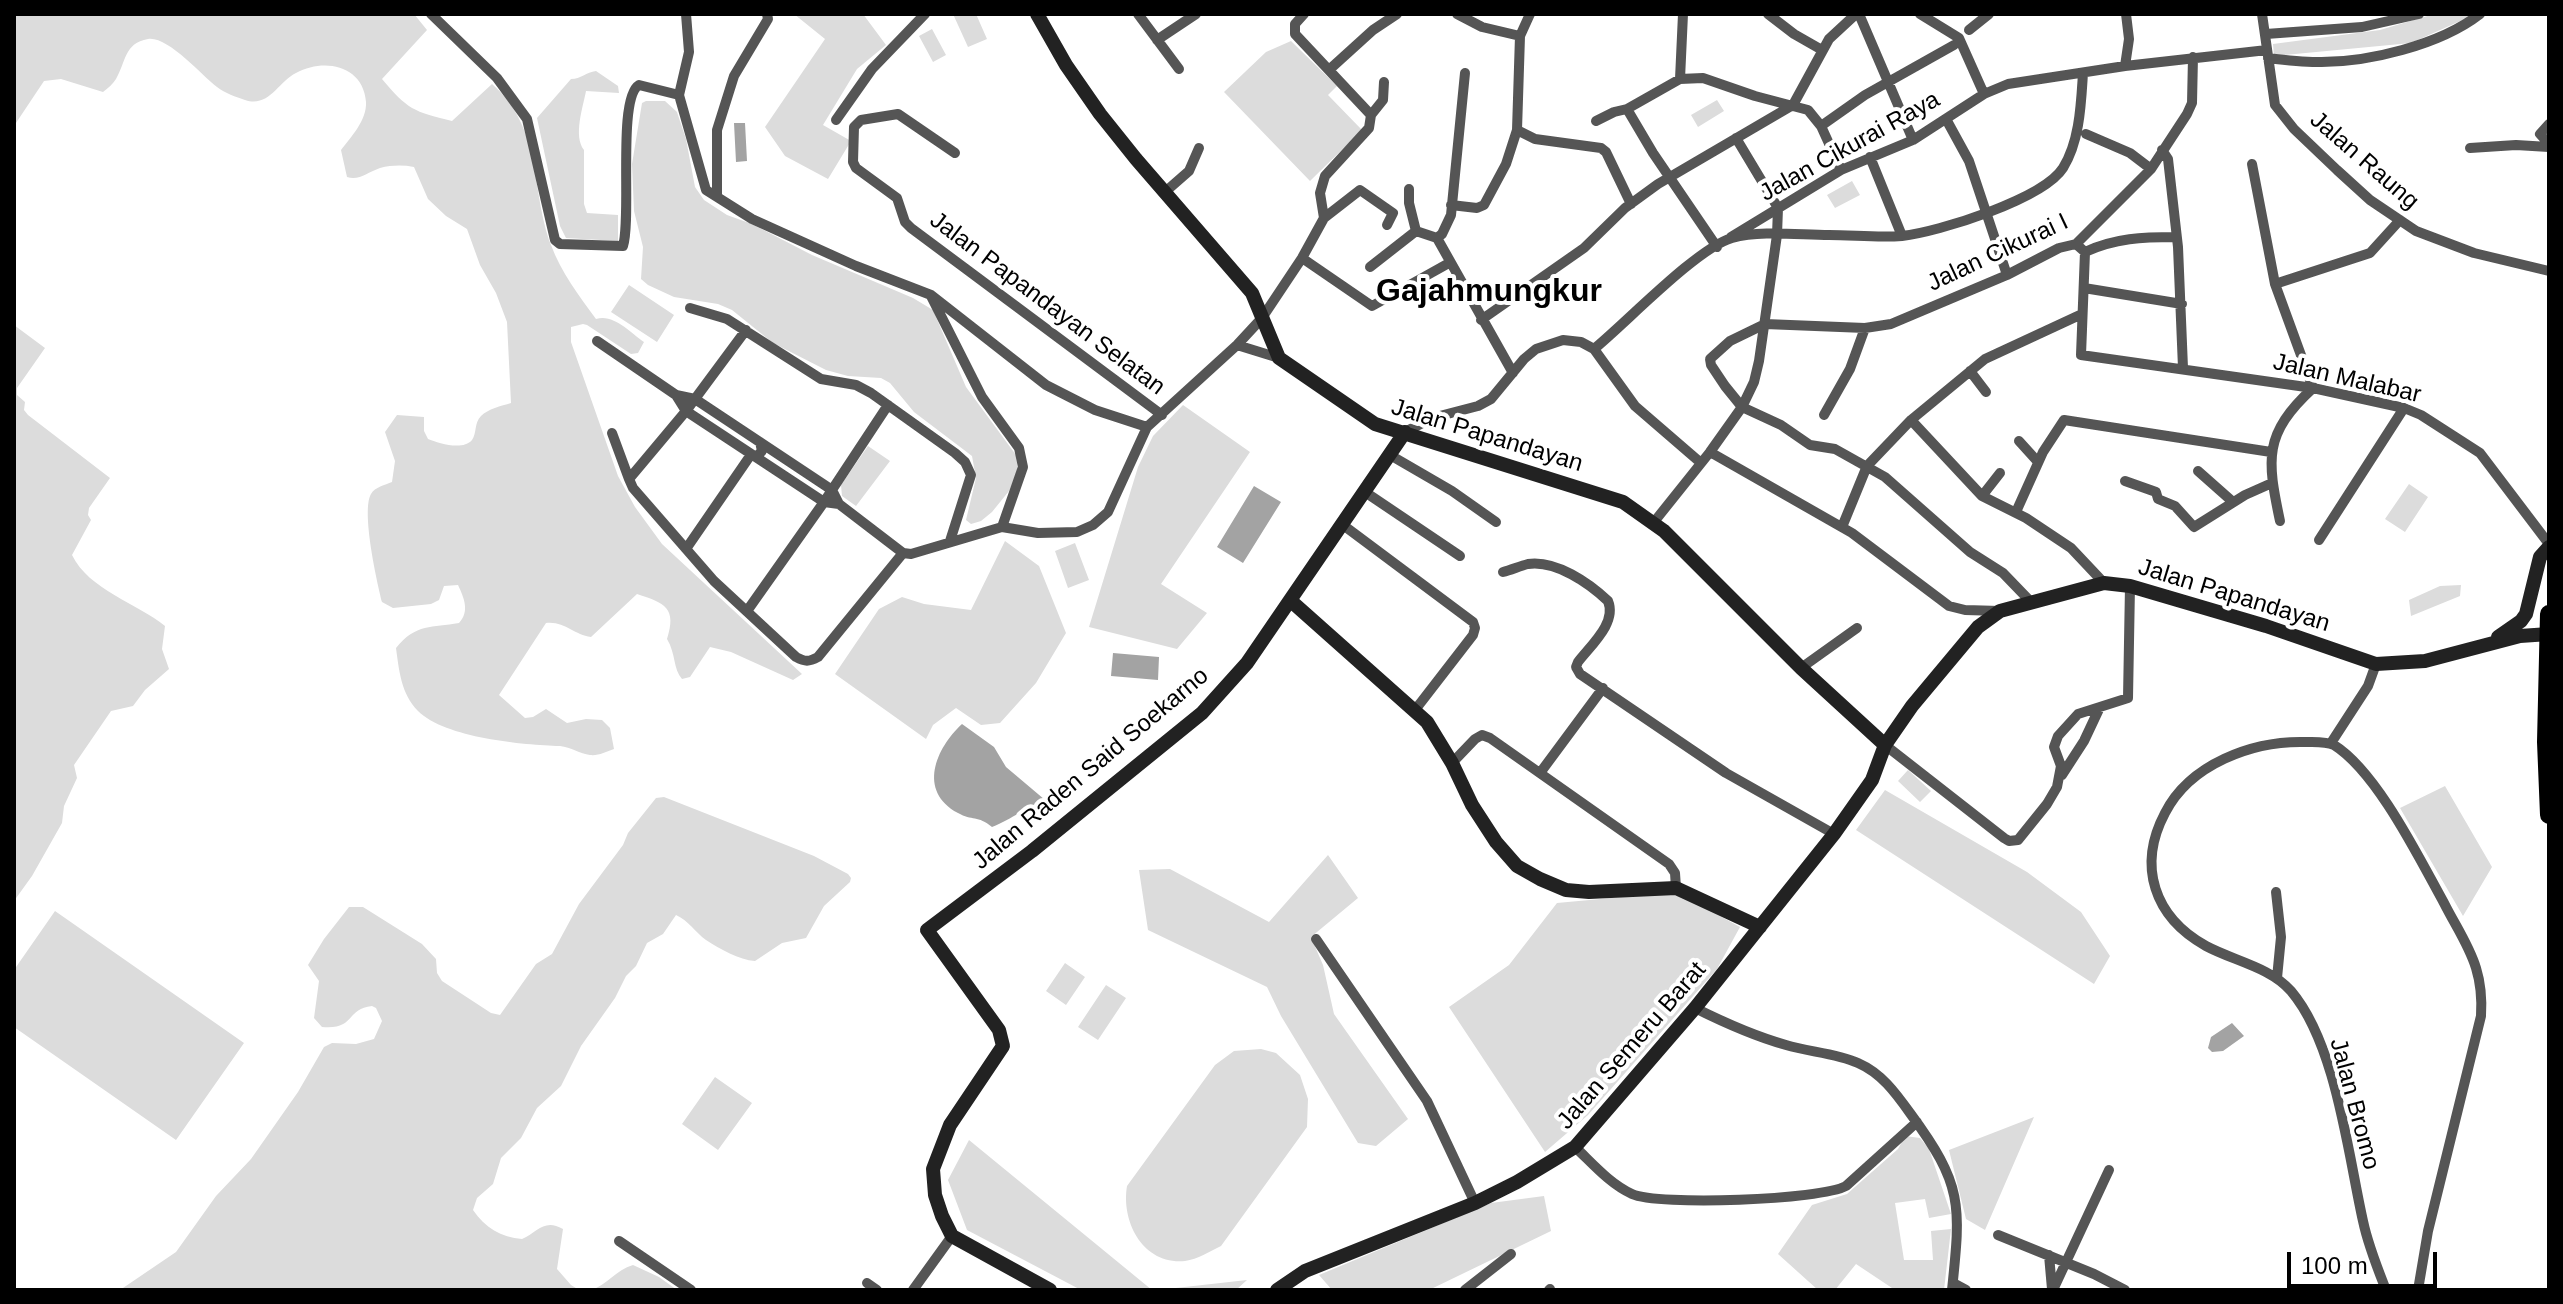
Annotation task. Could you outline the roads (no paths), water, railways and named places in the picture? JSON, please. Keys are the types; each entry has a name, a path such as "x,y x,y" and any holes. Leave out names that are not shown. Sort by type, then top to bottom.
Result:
{"highway":[{"path":"2549,623 2546,783 2549,815"}],"street":[{"path":"431,14 497,78 527,119 555,240 560,244 623,246 628,119 632,93 639,85 679,95"},
{"path":"686,14 689,52 679,95 706,190 765,225 856,266 931,295 1046,385 1095,410 1147,427"},
{"path":"717,197 717,130 734,76 768,19 767,14"},
{"path":"1037,14 1066,65 1100,114 1252,293 1279,358"},
{"path":"1138,14 1179,69"},
{"path":"1157,40 1196,14"},
{"path":"1304,14 1295,24 1295,34 1371,115"},
{"path":"1330,69 1373,30 1397,14"},
{"path":"1457,14 1482,27 1520,36"},
{"path":"1451,205 1477,208 1484,205 1506,164 1517,130 1516,85 1520,36 1530,14"},
{"path":"1680,79 1683,14"},
{"path":"1768,14 1822,50"},
{"path":"1481,320 1584,248 1631,204 1670,177 1793,105 1822,50 1838,29 1858,14 1913,140"},
{"path":"1920,14 1959,38 1984,94"},
{"path":"1969,30 1989,14"},
{"path":"2125,66 2129,39 2126,14"},
{"name":"Jalan Raung","path":"2262,14 2275,105 2294,129 2370,200 2416,231 2474,253 2549,271"},
{"path":"2266,34 2362,27 2419,14"},
{"name":"Jalan Cikurai Raya","path":"1594,349 1681,272 1730,238 1841,170 1913,140 1984,94 2008,84 2231,53 2267,54 2318,63 2383,55 2447,33 2480,14"},
{"path":"836,120 872,69 919,16"},
{"path":"1821,126 1865,95 1954,45"},
{"name":"Jalan Cikurai I","path":"1765,324 1865,328 1891,324 2007,275 2059,248 2076,244 2151,169 2192,103 2193,57"},
{"path":"1437,238 1447,224 1451,205 1465,73"},
{"name":"Jalan Cikurai Raya","path":"1730,238 1777,235 1902,236 1930,231 1987,212 2046,185 2063,168 2080,115 2083,73"},
{"path":"1596,121 1627,109 1680,79 1693,77 1717,81 1755,96 1808,110 1821,126 1841,170"},
{"path":"1324,218 1320,186 1325,176 1369,128 1371,115 1383,100 1384,82"},
{"path":"1627,109 1717,247"},
{"name":"Jalan Papandayan Selatan","path":"955,153 898,114 861,120 854,127 853,162 856,168 897,198 905,222 911,228 1162,415"},
{"path":"1946,119 1969,161 2007,275"},
{"path":"2549,124 2540,134 2549,145"},
{"path":"1517,130 1535,139 1601,148 1606,152 1631,204"},
{"path":"2086,134 2130,153 2151,169"},
{"path":"1654,522 1710,452 1742,407 1754,382 1765,324 1778,208 1736,138"},
{"path":"2470,148 2549,145"},
{"path":"1165,192 1189,171 1199,148"},
{"path":"2162,150 2168,159 2176,237 2182,304 2183,368"},
{"path":"1870,157 1902,236"},
{"path":"2252,164 2275,284 2313,388 2283,421 2271,452 2272,483 2280,521"},
{"path":"1409,189 1416,231"},
{"path":"597,341 676,395 695,399 832,490 839,504 903,553 919,553 1002,527 1038,533 1077,532 1093,525 1108,512 1147,427 1262,318 1324,218 1360,190 1393,213 1387,225"},
{"path":"2275,284 2370,253 2400,220"},
{"path":"1416,231 1437,238 1513,373"},
{"path":"1370,267 1416,231"},
{"path":"2085,252 2106,242 2134,237 2176,237"},
{"path":"1842,527 1867,466 1911,420 1985,359 2082,314 2085,252 2076,244"},
{"path":"1302,258 1372,306 1449,263"},
{"path":"2084,288 2182,304"},
{"path":"931,295 982,397 1019,448 1023,467 1002,527"},
{"path":"690,308 727,319 821,379 856,385 955,453 965,462 971,475 950,541"},
{"name":"Jalan Malabar","path":"2082,314 2080,353 2083,356 2313,388 2404,408 2433,420 2480,453 2549,546"},
{"path":"1765,324 1730,341 1710,359 1725,386 1742,407 1781,425 1810,445 1835,449 1867,466 1913,499 1970,552 2003,573 2030,601"},
{"path":"1824,415 1850,369 1865,328"},
{"path":"629,479 686,411 746,330"},
{"path":"1405,432 1432,418 1478,406 1491,399 1524,359 1548,344 1563,340 1581,342 1594,349 1635,406 1701,463"},
{"path":"1237,345 1279,358"},
{"name":"Jalan Papandayan","path":"1279,358 1375,424 1623,502 1654,522 1801,668 1885,745 2004,838 2014,842 2047,804 2061,776"},
{"path":"1970,371 1986,392"},
{"path":"676,395 686,411 750,456 824,502 839,504"},
{"path":"747,611 888,405"},
{"path":"2319,540 2404,408"},
{"path":"2016,512 2038,462 2061,422 2068,419 2271,452"},
{"path":"1911,420 1982,496 2016,512 2071,548 2104,583"},
{"name":"Jalan Raden Said Soekarno","path":"952,1236 935,1195 933,1169 936,1157 950,1125 1000,1054 1003,1037 927,930 1032,851 1202,713 1241,671 1405,432"},
{"path":"612,433 633,488 714,581 796,657 810,662 818,657 903,553"},
{"path":"2019,441 2038,462"},
{"path":"750,456 750,443 760,442"},
{"path":"1710,452 1842,527 1949,606 1965,610 2000,611"},
{"path":"1390,455 1452,491 1496,522"},
{"path":"686,549 750,456"},
{"path":"2198,471 2233,502"},
{"path":"1982,496 2000,473"},
{"path":"2125,481 2156,492 2159,500 2175,506 2193,527 2272,483"},
{"path":"1365,492 1460,556"},
{"path":"1343,525 1473,622 1473,635 1415,710"},
{"name":"Jalan Papandayan","path":"2488,644 2521,621 2533,592 2540,557 2549,546"},
{"path":"1503,572 1530,564 1555,568 1591,586 1611,607 1608,623 1576,667 1580,674 1726,773 1834,834"},
{"name":"Jalan Papandayan","path":"1885,745 1912,706 1978,627 2000,611 2104,583 2130,586 2266,626 2376,664 2425,661 2520,636 2549,623"},
{"path":"2061,776 2054,741 2078,714 2113,704 2128,696 2130,586"},
{"path":"2533,592 2537,618 2549,623"},
{"path":"1291,601 1427,722 1452,763 1472,805 1496,842 1517,866 1566,890 1589,892 1676,888 1760,927"},
{"path":"1801,668 1857,628"},
{"path":"2376,664 2368,686 2331,743 2373,784 2393,816 2466,944 2480,987 2481,1016 2437,1193 2418,1290"},
{"path":"1540,773 1603,688"},
{"path":"2061,776 2084,741 2100,707"},
{"path":"1452,763 1482,735 1669,864 1675,873 1676,888"},
{"name":"Jalan Bromo","path":"2331,743 2285,742 2236,753 2184,787 2164,813 2153,850 2152,885 2182,930 2207,946 2277,978 2301,1005 2317,1039 2340,1111 2372,1257 2386,1290"},
{"name":"Jalan Semeru Barat","path":"1277,1290 1305,1271 1475,1203 1575,1147 1695,1008 1834,834 1872,780 1885,745"},
{"path":"2276,892 2281,937 2277,978"},
{"path":"1316,939 1427,1101 1475,1203"},
{"path":"1695,1008 1742,1032 1855,1062 1890,1085 1943,1162 1954,1189 1959,1231 1953,1286 1966,1290"},
{"path":"1575,1147 1616,1186 1647,1199 1807,1197 1846,1186 1917,1122"},
{"path":"2053,1290 2109,1170"},
{"path":"1998,1235 2125,1290"},
{"path":"913,1290 952,1236 1050,1290"},
{"path":"619,1241 691,1290"},
{"path":"1465,1290 1511,1254"},
{"path":"2049,1255 2053,1290"}],"district":[{"name":"Gajahmungkur","path":"1489,292"}]}
